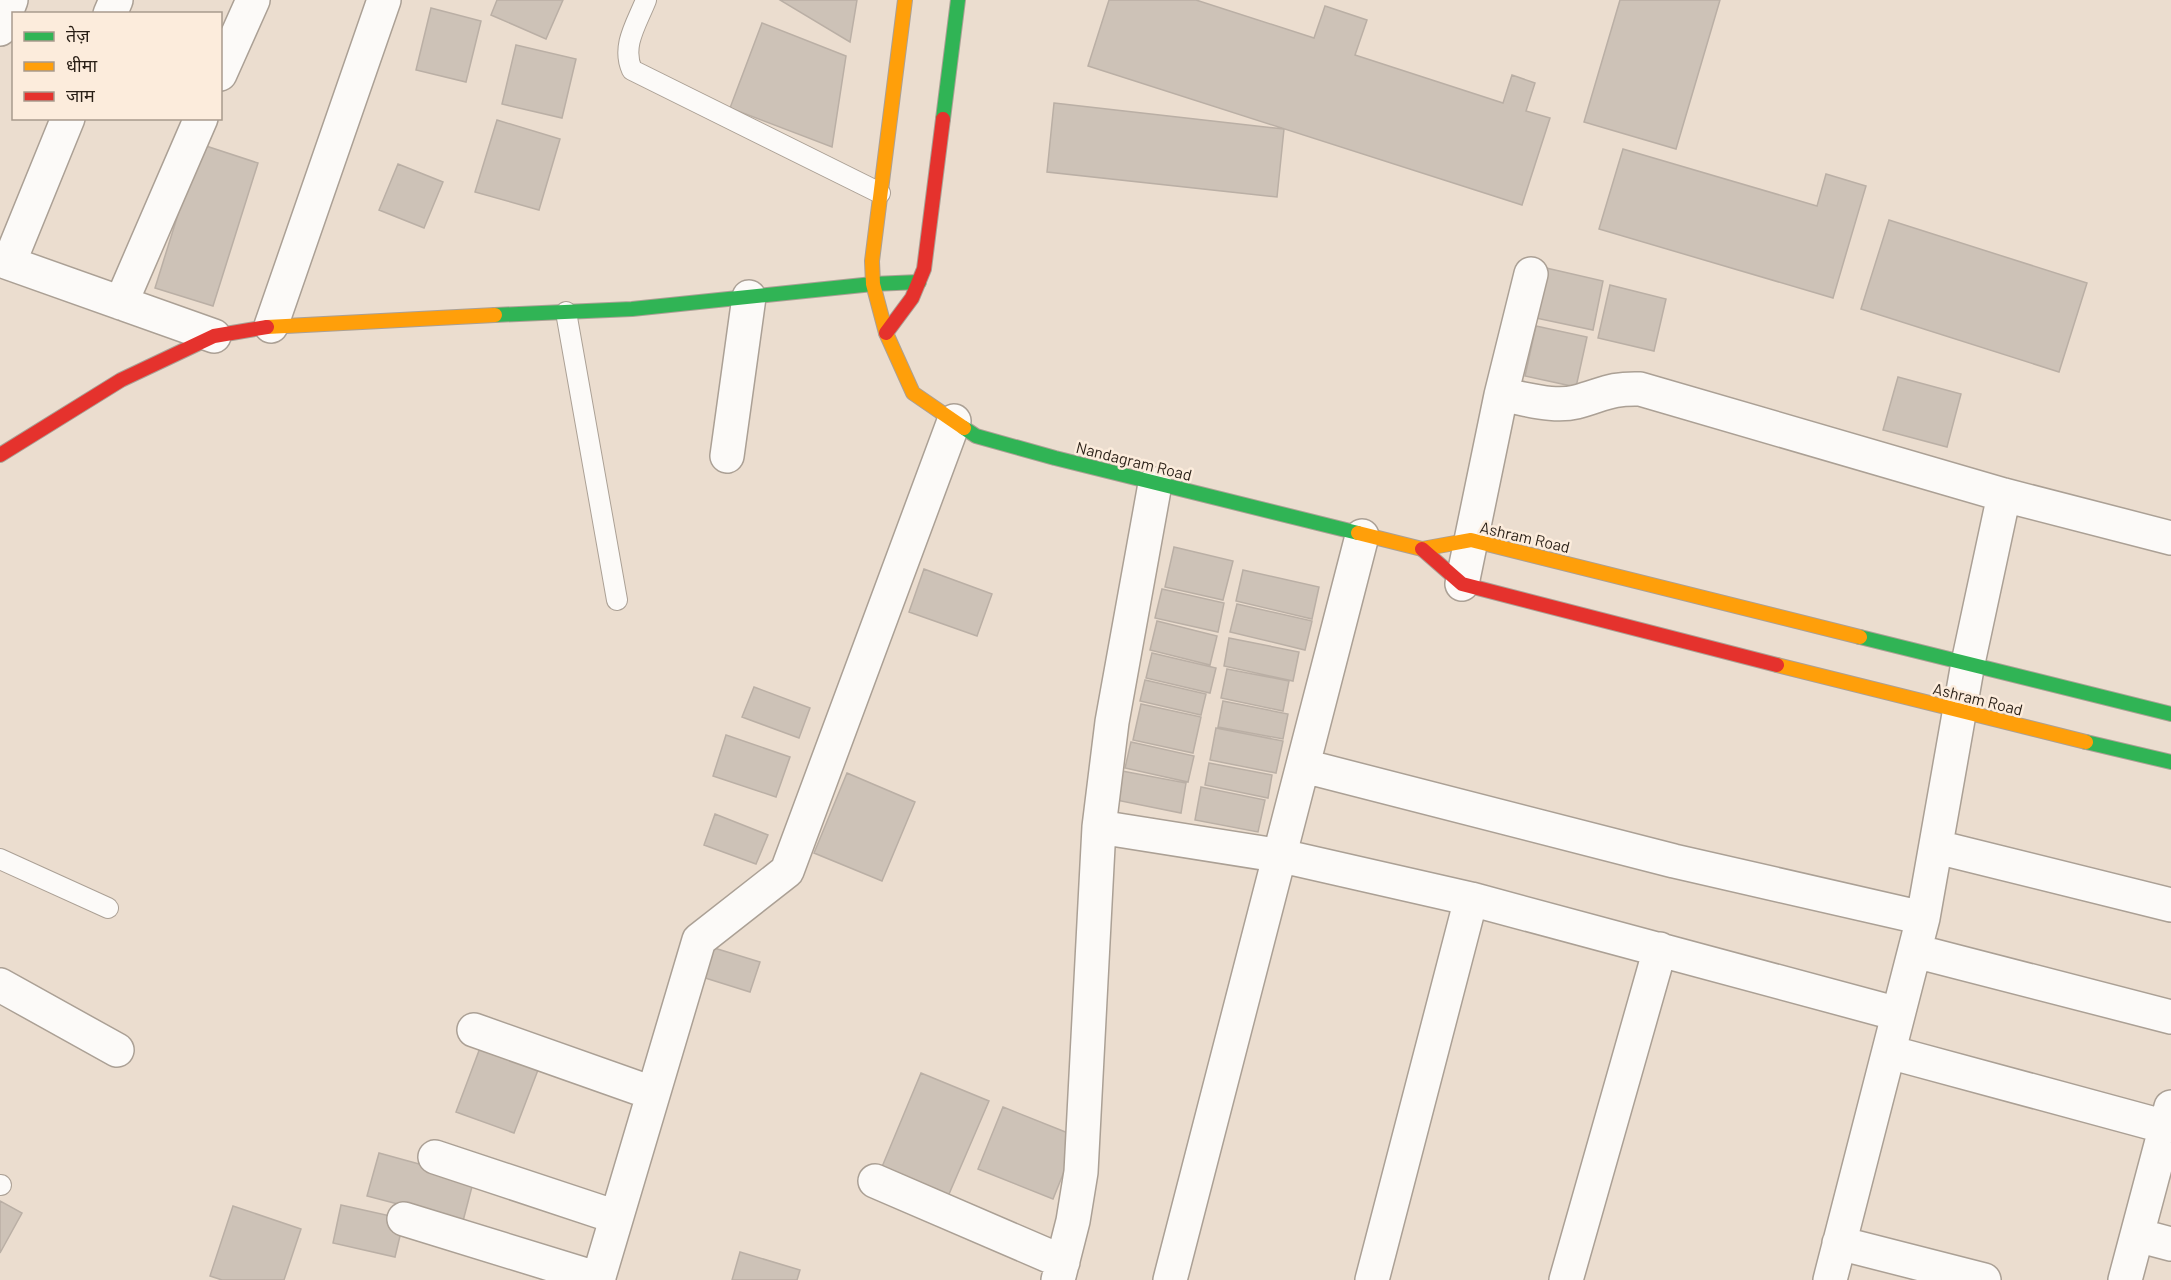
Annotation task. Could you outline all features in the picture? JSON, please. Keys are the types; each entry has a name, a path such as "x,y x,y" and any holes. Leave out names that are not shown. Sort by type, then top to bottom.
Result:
{"street":[{"path":"0,29 11,0"},
{"path":"222,70 253,0"},
{"path":"271,326 384,0"},
{"name":"Nandagram Road","path":"905,0 872,261 873,284 886,333 913,393 976,436 1155,484 1422,549"},
{"path":"886,333 912,298 919,282 928,246 958,0"},
{"path":"67,120 4,261 214,336"},
{"path":"121,303 200,120"},
{"path":"1462,584 1502,395 1531,274"},
{"path":"0,455 121,380 214,336 271,326 632,309 873,284 919,282"},
{"path":"727,456 749,297"},
{"path":"1502,395 1564,403 1576,402 1617,388 1640,389 2004,495 2171,538"},
{"path":"404,1219 598,1279 699,940 787,871 954,421"},
{"path":"875,1181 1060,1271 1073,1221 1081,1172 1099,827 1112,722 1155,484"},
{"path":"1830,1280 1923,918 1968,663 2004,495"},
{"path":"1170,1280 1282,856 1362,536"},
{"name":"Ashram Road","path":"1422,549 1471,540 2171,714"},
{"name":"Ashram Road","path":"1422,549 1462,584 1959,712 2171,762"},
{"path":"1304,766 1663,858 1923,918"},
{"path":"1099,827 1282,856 1471,899 1898,1014"},
{"path":"1937,847 2171,905"},
{"path":"1371,1280 1471,899"},
{"path":"1566,1280 1660,949"},
{"path":"1915,951 2171,1017"},
{"path":"0,985 117,1050"},
{"path":"474,1030 652,1093"},
{"path":"1889,1052 2168,1117 2125,1280"},
{"path":"435,1157 616,1217"},
{"path":"2137,1235 2171,1244"},
{"path":"1839,1243 1984,1280"}],"lane":[{"path":"646,0 629,40 627,58 632,70 880,193"},
{"path":"566,312 617,600"},
{"path":"0,859 108,908"}],"building":[{"path":"497,0 563,0 546,39 491,15"},
{"path":"780,0 857,0 850,42"},
{"path":"1109,0 1196,0 1314,38 1325,6 1367,20 1355,55 1503,103 1512,75 1535,83 1526,111 1550,118 1522,205 1088,66"},
{"path":"1620,0 1720,0 1676,149 1584,122"},
{"path":"431,8 481,21 466,82 416,70"},
{"path":"762,23 846,56 832,147 730,108"},
{"path":"516,45 576,59 562,118 502,104"},
{"path":"1054,103 1284,129 1277,197 1047,172"},
{"path":"497,120 560,139 539,210 475,192"},
{"path":"200,144 258,163 213,306 155,288"},
{"path":"1623,149 1817,206 1826,174 1866,186 1833,298 1599,229"},
{"path":"398,164 443,182 424,228 379,210"},
{"path":"1889,220 2087,283 2059,372 1861,309"},
{"path":"1542,267 1603,281 1593,330 1531,317"},
{"path":"1610,285 1666,299 1654,351 1598,338"},
{"path":"1536,326 1587,337 1576,387 1525,376"},
{"path":"1898,377 1961,394 1947,447 1883,430"},
{"path":"1174,547 1233,561 1223,600 1165,587"},
{"path":"924,569 992,594 977,636 909,612"},
{"path":"1243,570 1319,587 1312,619 1236,601"},
{"path":"1162,589 1224,603 1218,632 1155,618"},
{"path":"1237,604 1312,621 1305,650 1230,632"},
{"path":"1157,621 1217,636 1210,665 1150,650"},
{"path":"1229,638 1299,652 1293,681 1224,666"},
{"path":"1152,653 1216,668 1210,693 1146,678"},
{"path":"1227,669 1289,681 1283,711 1221,698"},
{"path":"1145,680 1206,694 1201,715 1140,701"},
{"path":"754,687 810,708 799,738 742,717"},
{"path":"1223,701 1288,714 1283,739 1218,727"},
{"path":"1141,704 1201,717 1193,753 1133,740"},
{"path":"1216,728 1283,741 1276,773 1210,760"},
{"path":"726,735 790,757 776,797 713,776"},
{"path":"1131,742 1194,756 1188,782 1125,768"},
{"path":"1209,763 1272,775 1268,798 1205,785"},
{"path":"1122,771 1186,783 1181,813 1116,800"},
{"path":"847,773 915,802 882,881 814,853"},
{"path":"1201,787 1265,800 1258,832 1195,820"},
{"path":"715,814 768,835 756,864 704,845"},
{"path":"711,947 760,962 750,992 702,977"},
{"path":"480,1048 538,1070 514,1133 456,1112"},
{"path":"921,1073 989,1101 946,1201 879,1174"},
{"path":"1003,1107 1078,1137 1053,1199 978,1169"},
{"path":"379,1153 474,1179 463,1221 367,1196"},
{"path":"0,1201 22,1213 0,1253"},
{"path":"341,1205 404,1219 395,1257 333,1243"},
{"path":"233,1206 301,1229 284,1280 222,1280 210,1276"},
{"path":"740,1252 800,1270 797,1280 732,1280"}],"traffic: fast":[{"path":"943,119 958,0"},
{"path":"495,315 632,309 873,284 919,282"},
{"path":"964,428 976,436 1055,458 1358,533"},
{"path":"1860,637 2171,714"},
{"path":"2086,742 2171,762"}],"traffic: slow":[{"path":"905,0 872,261 873,284 886,333 913,393 964,428"},
{"path":"267,327 495,315"},
{"path":"1358,533 1422,549 1471,540 1860,637"},
{"path":"1777,665 2086,742"}],"traffic: jam":[{"path":"886,333 912,298 924,269 943,119"},
{"path":"0,455 121,380 214,336 267,327"},
{"path":"1422,549 1462,584 1777,665"}]}
